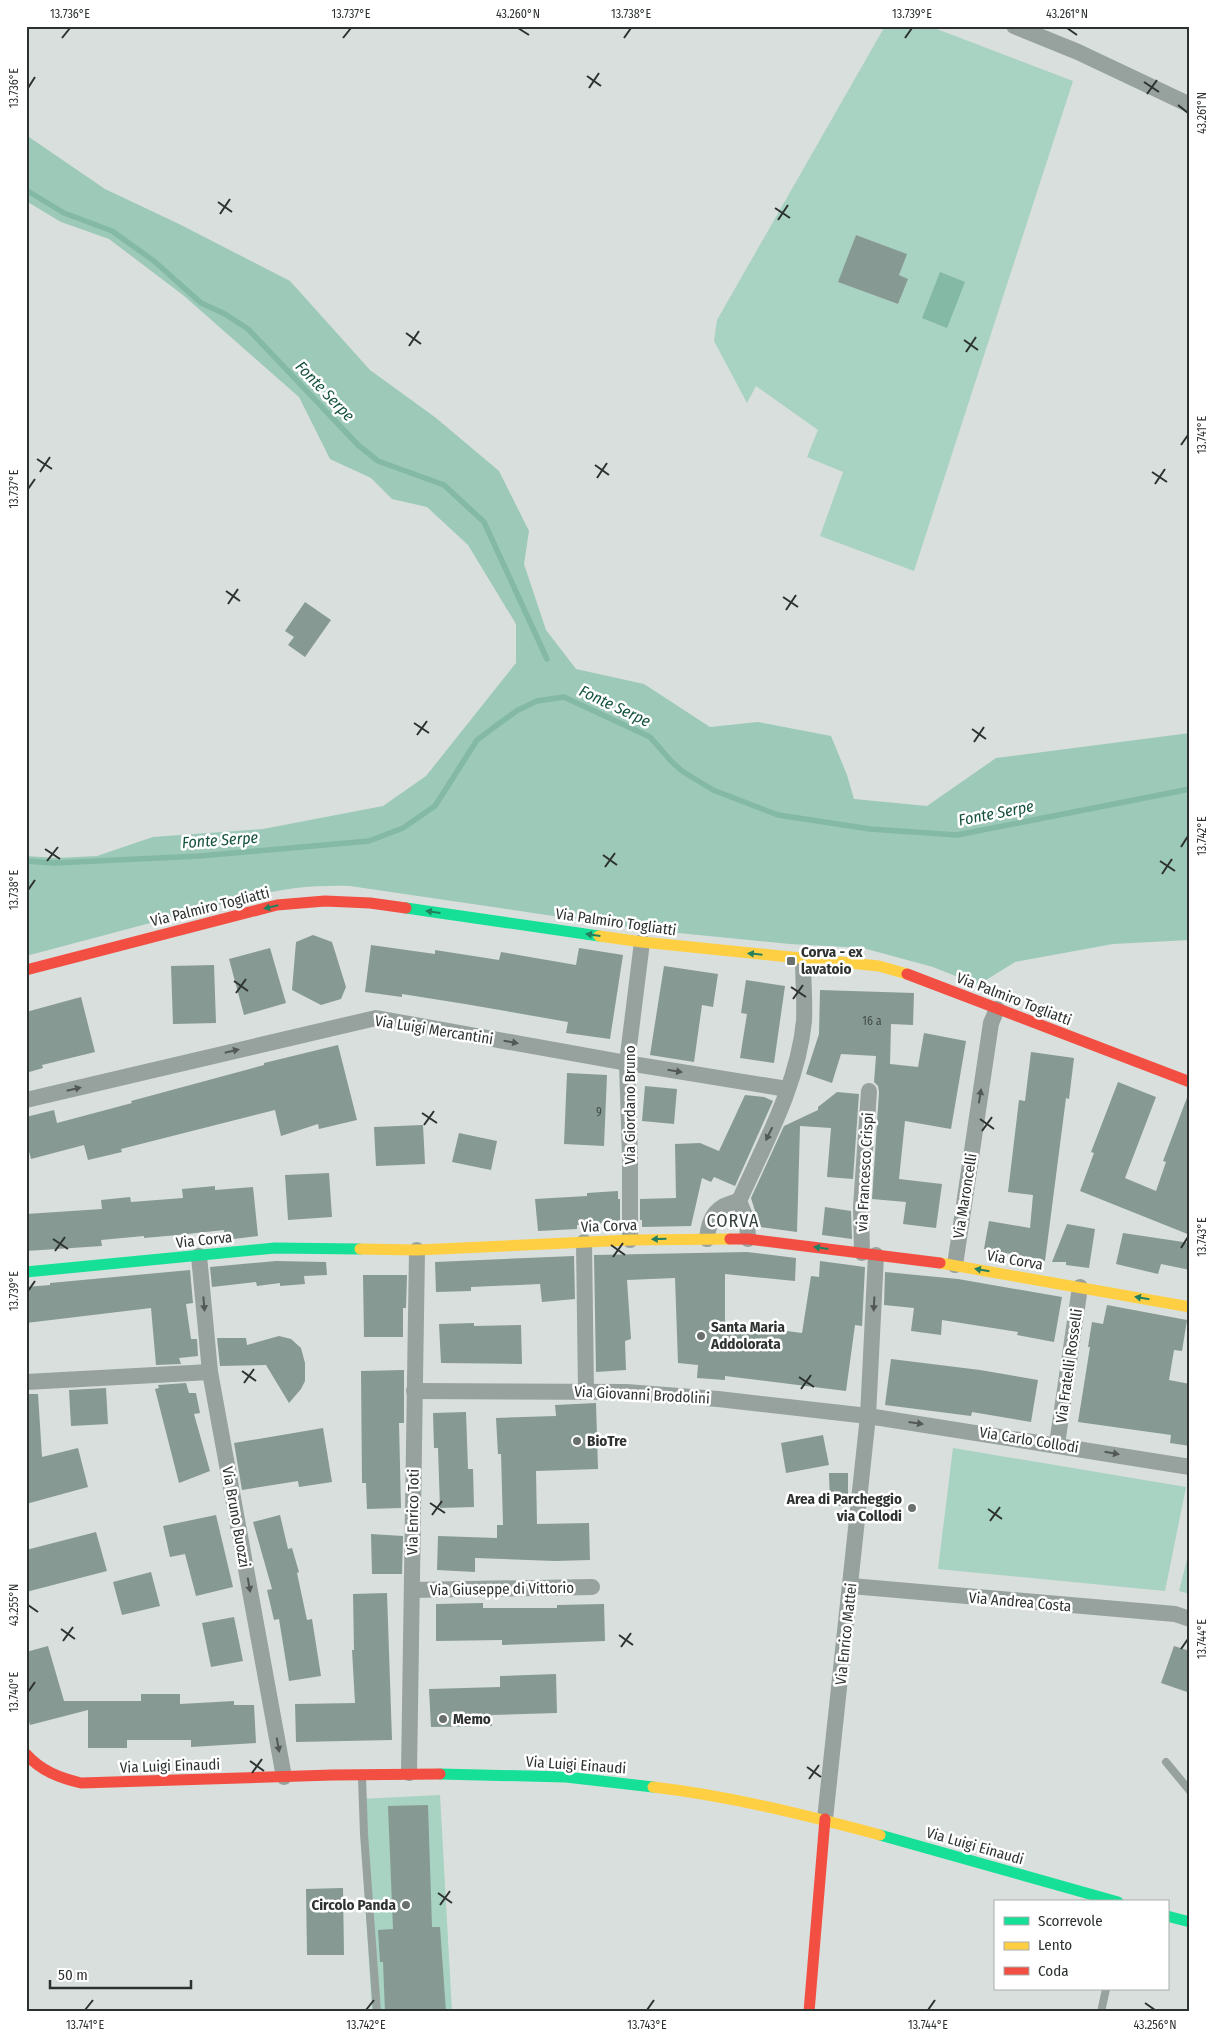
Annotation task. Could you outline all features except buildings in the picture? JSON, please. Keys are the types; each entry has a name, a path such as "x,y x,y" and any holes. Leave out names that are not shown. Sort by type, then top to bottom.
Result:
{"street":[{"path":"1014,26 1078,52 1190,105"},
{"name":"Via Palmiro Togliatti","path":"26,970 277,905 324,901 370,903 642,942 803,960 878,966 922,979 1190,1082"},
{"name":"Via Giordano Bruno","path":"630,1240 627,1063 642,942"},
{"path":"707,1239 713,1213 721,1207 739,1200 777,1118 787,1089 803,1028 803,960"},
{"name":"Via Maroncelli","path":"955,1265 991,1023 997,1009"},
{"name":"Via Luigi Mercantini","path":"26,1100 376,1018 627,1063 787,1089"},
{"name":"via Francesco Crispi","path":"869,1091 861,1207 869,1254"},
{"path":"739,1200 747,1220 748,1239"},
{"name":"Via Corva","path":"26,1272 276,1248 417,1250 630,1240 748,1239 955,1265 1190,1307"},
{"path":"584,1242 586,1391"},
{"name":"Via Enrico Toti","path":"409,1773 417,1250"},
{"name":"Via Enrico Mattei","path":"809,2012 825,1820 868,1416 869,1254"},
{"name":"Via Bruno Buozzi","path":"199,1256 210,1372 284,1777"},
{"name":"Via Fratelli Rosselli","path":"1057,1444 1080,1287"},
{"path":"26,1382 210,1372"},
{"name":"Via Giovanni Brodolini","path":"414,1391 626,1392 718,1399 868,1416"},
{"name":"Via Carlo Collodi","path":"868,1416 1190,1466"},
{"name":"Via Andrea Costa","path":"851,1586 1175,1614 1190,1618"},
{"name":"Via Giuseppe di Vittorio","path":"412,1590 592,1587"},
{"name":"Via Luigi Einaudi","path":"26,1754 50,1773 81,1783 409,1773 592,1779 728,1798 825,1820 1111,1900"},
{"path":"1168,1916 1190,1922"}],"lane":[{"path":"1166,1762 1190,1792"},
{"path":"362,1775 364,1834 377,2012"},
{"path":"1101,2012 1106,1990"}],"shaded area":[{"path":"885,26 929,26 1073,81 914,571 820,536 843,472 807,457 818,430 756,386 747,403 714,341 717,320","holes":["856,235 906,254 899,275 907,279 898,304 839,282"]},
{"path":"26,135 105,189 179,224 290,281 370,370 436,418 499,471 529,531 524,564 546,630 576,669 644,684 710,727 758,722 831,736 847,775 854,799 927,806 996,758 1190,733 1190,940 1113,944 1015,962 978,985 933,967 863,948 790,944 648,930 350,886 337,886 301,888 252,896 26,956 26,856 57,858 97,856 153,837 263,829 383,806 426,776 516,663 516,624 468,545 427,507 392,499 371,478 330,459 299,397 183,295 109,239 61,222 26,201"},
{"path":"940,272 965,282 947,328 922,318"},
{"path":"953,1448 1186,1487 1165,1591 938,1569"},
{"path":"1190,1548 1190,1594 1179,1591"},
{"name":"Circolo Panda","path":"440,1795 452,2012 372,2012 359,1799"}],"waterway":[{"name":"Fonte Serpe","path":"26,190 64,213 112,231 154,261 201,303 225,314 248,329 358,445 378,461 444,485 484,522 547,659"},
{"name":"Fonte Serpe","path":"26,861 55,863 199,856 369,841 403,828 435,806 477,740 497,725 518,710 537,701 564,697 650,737 682,771 713,790 778,815 870,829 957,835 1190,789"}],"traffic: fast":[{"path":"406,908 599,936"},
{"path":"26,1272 275,1248 360,1249"},
{"path":"440,1774 566,1777 653,1787"},
{"path":"880,1835 1111,1900"},
{"path":"1168,1916 1190,1922"}],"traffic: slow":[{"path":"599,936 879,966 907,974"},
{"path":"360,1249 417,1250 630,1240 730,1239"},
{"path":"940,1263 1190,1307"},
{"path":"653,1787 711,1795 768,1807 880,1835"}],"traffic: jam":[{"path":"26,970 277,905 325,901 370,903 406,908"},
{"path":"907,974 1190,1082"},
{"path":"730,1239 748,1239 940,1263"},
{"path":"26,1754 51,1773 81,1783 332,1775 440,1774"},
{"path":"809,2012 825,1819"}],"place":[{"name":"Corva - ex lavatoio","path":"791,961"},
{"name":"Santa Maria Addolorata","path":"701,1336"},
{"name":"BioTre","path":"577,1441"},
{"name":"Area di Parcheggio via Collodi","path":"912,1508"},
{"name":"Memo","path":"443,1719"},
{"name":"Circolo Panda","path":"406,1905"}],"district":[{"name":"CORVA","path":"733,1221"}]}
